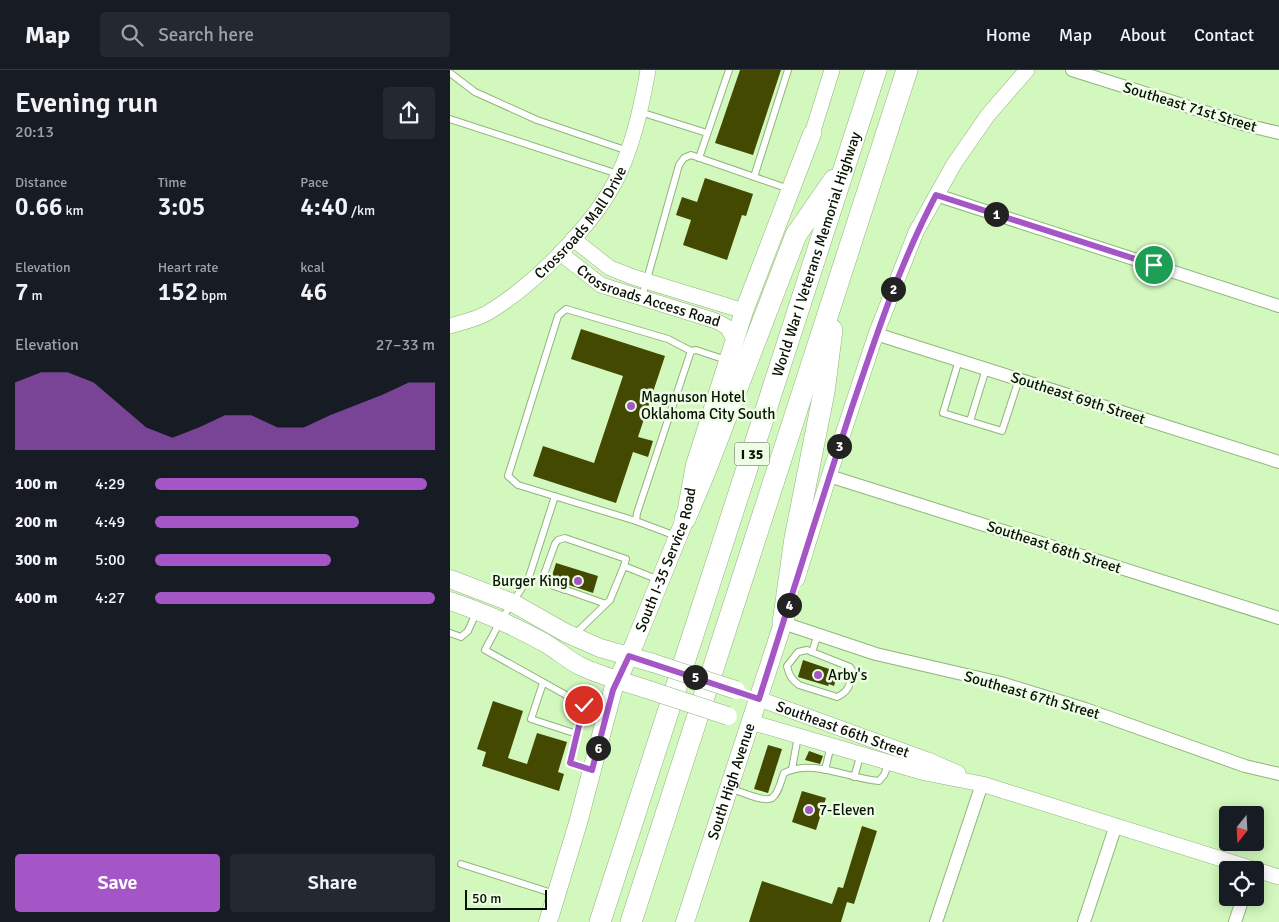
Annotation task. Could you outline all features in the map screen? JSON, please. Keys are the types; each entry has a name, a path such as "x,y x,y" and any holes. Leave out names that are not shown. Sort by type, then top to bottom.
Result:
{"highway":[{"name":"World War I Veterans Memorial Highway","path":"600,922 876,70"},
{"name":"World War I Veterans Memorial Highway","path":"631,922 907,70"},
{"path":"681,528 706,469 796,236 848,159"},
{"path":"783,623 794,538 824,392 839,280"}],"main road":[{"name":"South I-35 Service Road","path":"548,922 613,690 629,656 681,528 695,465 744,311 812,134"},
{"name":"Southeast 66th Street","path":"450,579 512,603 573,636 600,648 736,690 759,699"},
{"name":"Southeast 66th Street","path":"450,600 501,620 547,644 578,665 618,680 750,722"},
{"name":"South High Avenue","path":"685,922 750,722 759,699 779,664 783,623"}],"street":[{"name":"Crossroads Mall Drive","path":"450,326 488,313 532,282 597,211 619,175 628,151 640,112 648,70"},
{"path":"812,134 832,70"},
{"name":"South High Avenue","path":"783,623 876,334 916,232 954,164 988,115 1028,70"},
{"name":"Southeast 71st Street","path":"1072,70 1246,125 1279,133"},
{"path":"936,195 1279,306"},
{"name":"Crossroads Access Road","path":"573,239 610,268 744,311"},
{"name":"Crossroads Access Road","path":"560,253 601,285 716,321 727,327 735,340"},
{"name":"Southeast 69th Street","path":"876,334 1279,462"},
{"name":"Southeast 68th Street","path":"829,476 1279,618"},
{"name":"Southeast 67th Street","path":"783,623 876,654 1001,683 1085,709 1246,766 1279,774"},
{"name":"Southeast 66th Street","path":"759,699 928,760 982,784"},
{"name":"Southeast 66th Street","path":"750,722 925,773 982,784 1227,861"},
{"path":"936,922 982,784"},
{"path":"1084,922 1116,825"},
{"name":"Southeast 66th Street","path":"1264,873 1279,877"},
{"path":"1235,922 1240,906"}],"lane":[{"path":"699,158 728,70"},
{"path":"754,177 788,70"},
{"path":"450,73 476,92 537,120 628,151"},
{"path":"640,112 707,134"},
{"path":"450,119 619,175"},
{"path":"642,299 679,165 684,158 691,155 791,189"},
{"path":"681,528 636,521 518,484 508,476 558,316 566,309 668,339 691,351 696,350 728,361"},
{"path":"636,521 691,351"},
{"path":"959,360 943,413 1002,431 1018,379"},
{"path":"970,421 986,369"},
{"path":"555,496 529,577 501,620 485,650 543,684 584,705 570,763 592,770"},
{"path":"573,636 606,604 610,600 626,559 561,538 555,544 543,577 543,582 606,604"},
{"path":"624,566 660,580"},
{"path":"450,633 461,637 468,631 477,610"},
{"path":"812,652 818,634"},
{"path":"807,650 850,667 853,672 849,689 837,696 798,685 779,664 798,652 807,650"},
{"path":"543,684 531,720 577,734"},
{"path":"792,769 798,736"},
{"path":"825,770 831,745"},
{"path":"854,777 861,754"},
{"path":"729,788 763,799 771,798 776,793 784,773 792,769 804,767 879,781 884,775 889,762"},
{"path":"461,864 556,895"}],"building":[{"path":"740,70 781,70 753,155 715,143"},
{"path":"705,178 753,194 746,216 742,215 727,260 683,245 691,220 676,215 682,197 697,202"},
{"name":"Magnuson Hotel Oklahoma City South","path":"581,329 665,356 638,437 653,441 648,457 633,452 616,503 533,476 543,446 594,463 623,376 571,359"},
{"name":"Burger King","path":"556,563 598,576 593,593 551,579"},
{"name":"Arby's","path":"803,660 838,672 834,686 798,677"},
{"path":"493,701 523,711 508,758 527,764 537,733 567,742 558,772 564,774 559,791 482,766 486,752 477,749"},
{"path":"768,745 782,749 768,793 754,789"},
{"path":"809,751 823,756 820,764 805,760"},
{"name":"7-Eleven","path":"802,791 826,798 816,830 792,822"},
{"path":"862,826 877,831 854,904 847,902 841,922 749,922 762,881 832,904 838,887 843,888"}],"place":[{"name":"Magnuson Hotel Oklahoma City South","path":"631,406"},
{"name":"Burger King","path":"578,581"},
{"name":"Arby's","path":"818,675"},
{"name":"7-Eleven","path":"809,810"}],"route":[{"path":"584,705 570,763 592,770 613,690 629,656 759,699 876,334 916,232 936,195 1154,265"}]}
